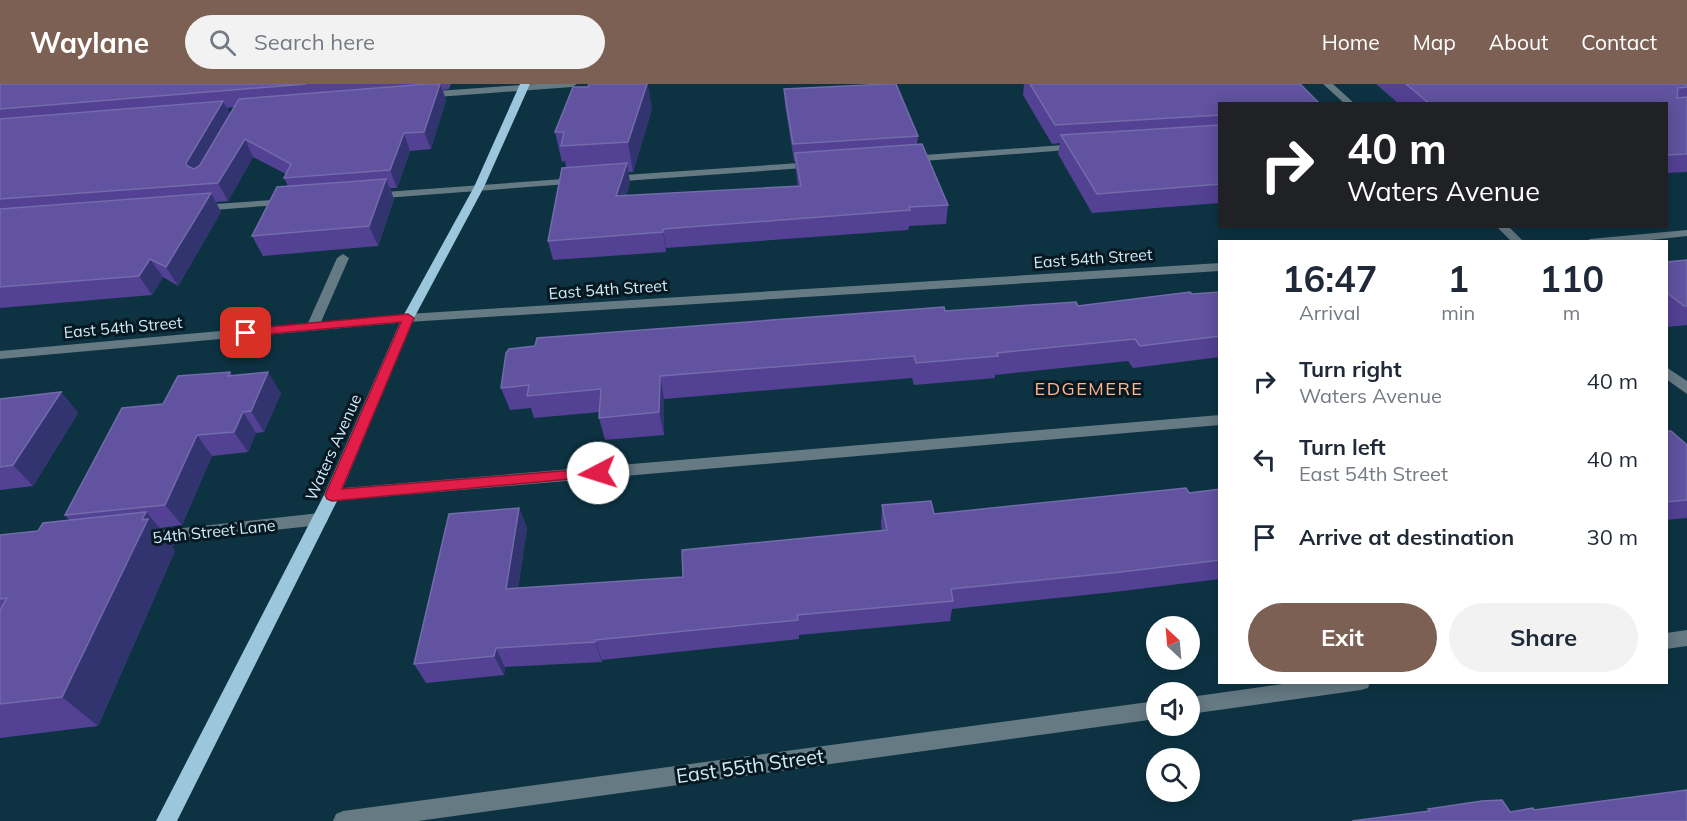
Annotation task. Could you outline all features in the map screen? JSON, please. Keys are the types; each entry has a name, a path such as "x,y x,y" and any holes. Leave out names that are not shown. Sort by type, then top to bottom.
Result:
{"main road":[{"name":"Waters Avenue","path":"165,821 332,495 408,318 479,188 524,85"}],"street":[{"path":"418,96 524,85 572,84"},
{"path":"1328,84 1349,102"},
{"path":"898,159 1088,147"},
{"path":"600,179 826,164"},
{"path":"359,196 588,180"},
{"path":"191,209 299,201"},
{"path":"1503,228 1517,240"},
{"path":"1612,240 1687,233"},
{"path":"313,326 343,258"},
{"name":"East 54th Street","path":"0,355 408,318 1218,267"},
{"path":"1668,373 1680,383"},
{"path":"332,495 1218,420"},
{"name":"54th Street Lane","path":"130,540 320,519"},
{"path":"1668,641 1687,638"},
{"path":"1200,705 1347,684"},
{"name":"East 55th Street","path":"343,821 1146,711"}],"building":[{"path":"0,84 306,84 0,109"},
{"path":"440,84 424,132 404,133 390,170 284,178 291,164 245,139 218,183 0,199 0,119 223,101 186,163 194,169 200,165 239,99"},
{"path":"589,84 647,84 628,142 561,146 564,132 555,132 573,87 588,87"},
{"path":"896,84 918,136 793,144 784,89"},
{"path":"1030,84 1300,84 1318,102 1218,102 1218,115 1055,125"},
{"path":"1406,84 1687,84 1687,87 1678,88 1677,98 1687,97 1687,154 1668,155 1668,102 1428,102"},
{"path":"1218,125 1218,184 1097,194 1061,135"},
{"path":"922,144 948,205 548,241 562,168 627,163 616,196 801,186 795,153"},
{"path":"386,179 369,226 252,236 277,187"},
{"path":"211,193 166,267 150,259 139,276 0,287 0,209"},
{"path":"1687,260 1687,306 1668,294 1668,262"},
{"path":"1190,292 1192,294 1218,292 1218,336 1140,346 1135,339 997,353 998,356 916,363 914,356 660,376 659,412 599,418 601,389 527,396 529,385 501,388 506,353 509,349 535,346 537,338 944,307 945,311 1076,302 1078,306"},
{"path":"230,372 228,376 268,372 251,411 243,412 234,432 197,435 165,505 65,515 122,408 163,404 178,376"},
{"path":"61,392 13,465 0,467 0,399"},
{"path":"1668,431 1687,445 1687,500 1668,502"},
{"path":"1186,488 1189,493 1218,489 1218,560 951,589 953,601 797,615 798,620 595,640 595,642 496,648 494,656 414,664 449,514 519,508 506,589 683,577 682,550 887,530 882,505 931,501 934,514"},
{"path":"146,512 142,520 148,519 62,697 0,704 0,610 7,598 0,599 0,535 38,531 43,523"},
{"path":"1687,790 1687,821 1352,821 1430,811 1428,809 1482,801 1502,800 1510,812"}],"district":[{"name":"EDGEMERE","path":"1089,389"}],"route":[{"path":"246,333 408,318 332,495 598,473"}]}
